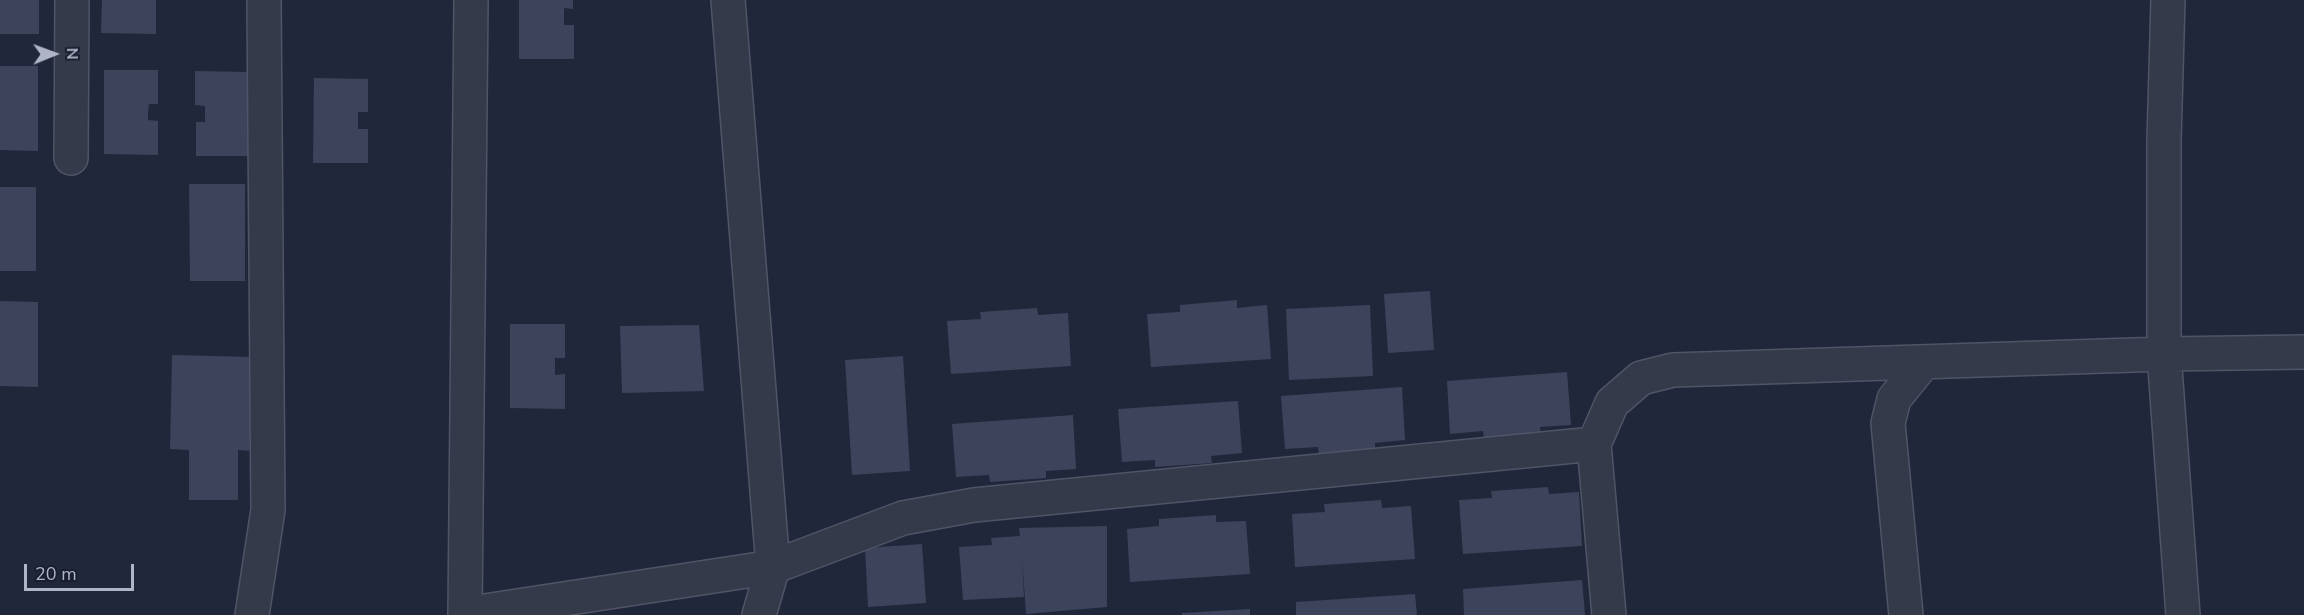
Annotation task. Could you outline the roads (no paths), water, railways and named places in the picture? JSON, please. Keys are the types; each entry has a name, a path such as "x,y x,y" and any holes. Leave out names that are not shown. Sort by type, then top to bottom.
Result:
{"street":[{"path":"71,158 72,0"},
{"path":"252,615 268,510 264,0"},
{"path":"465,615 471,0"},
{"path":"728,0 773,567 759,615"},
{"path":"2168,0 2164,141 2164,354 2182,615"},
{"path":"1609,615 1594,444 1612,403 1641,378 1673,370 2164,354 2304,352"},
{"path":"1906,615 1888,423 1894,399 1924,362"},
{"path":"458,615 773,567 903,518 974,505 1594,444"}]}
